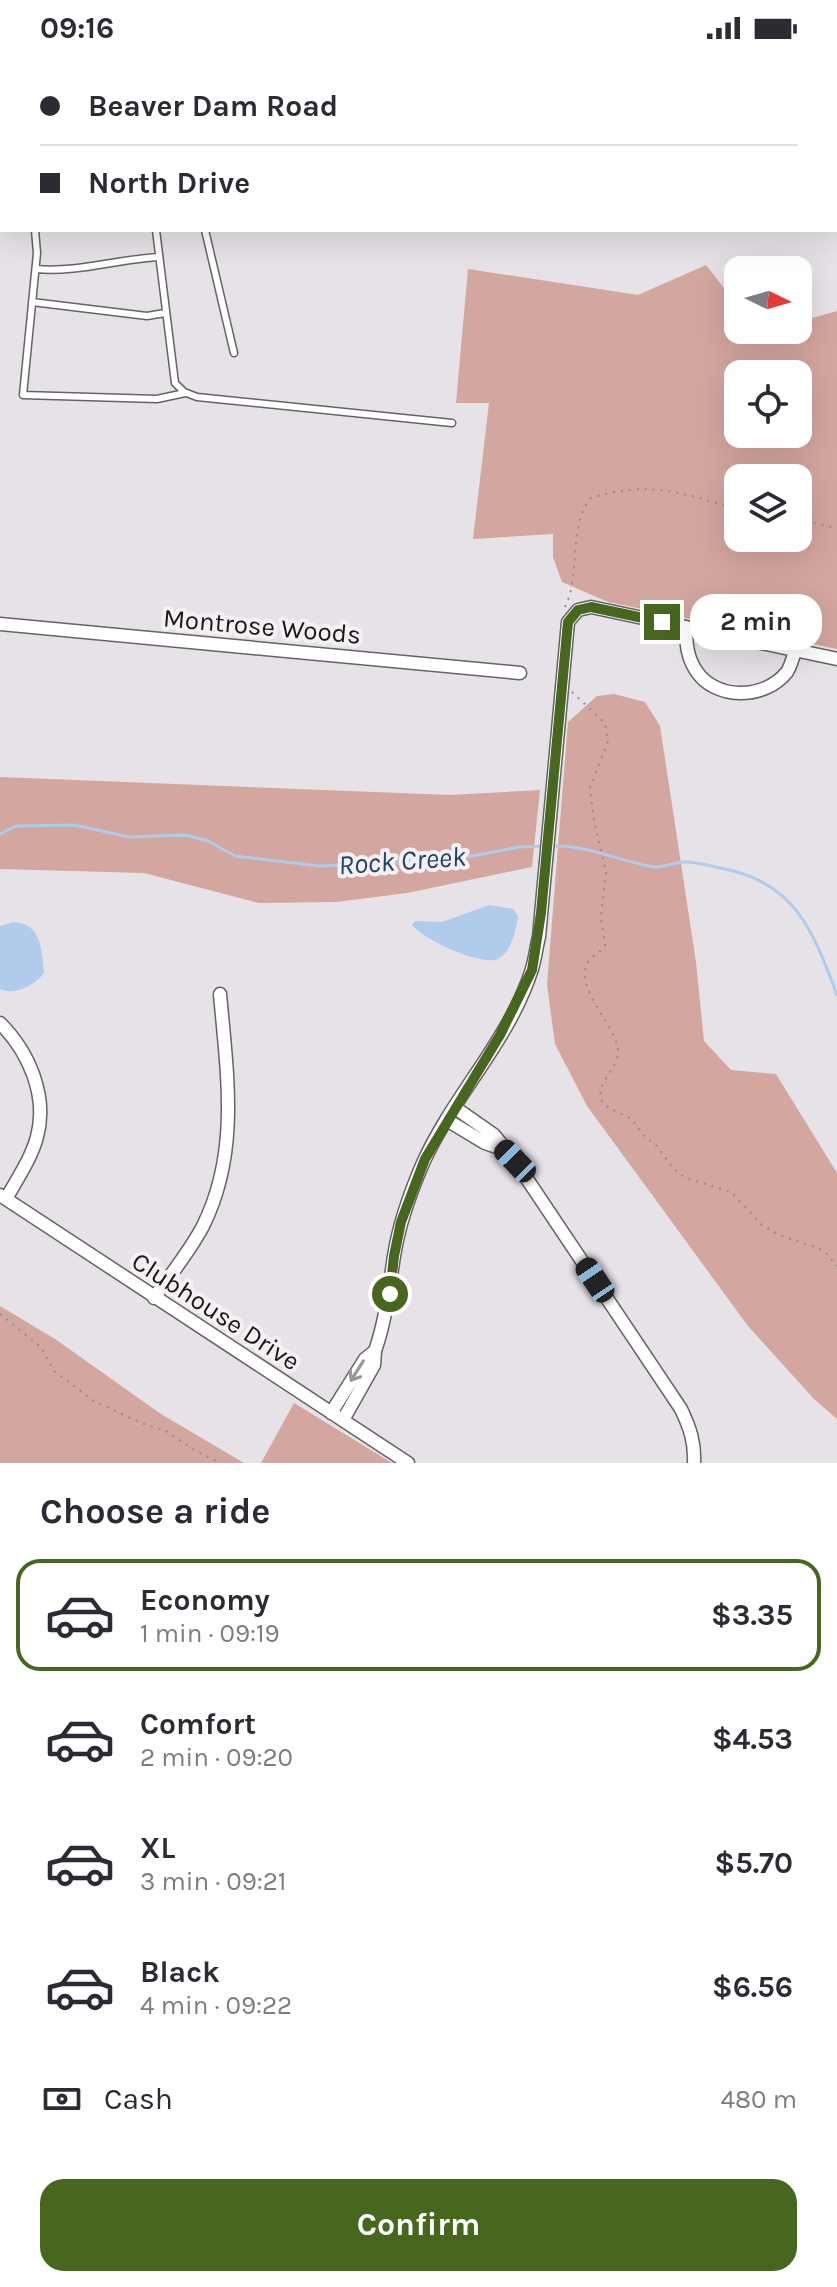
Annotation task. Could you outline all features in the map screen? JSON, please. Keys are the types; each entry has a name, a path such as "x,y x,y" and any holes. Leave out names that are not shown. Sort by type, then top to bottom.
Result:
{"street":[{"path":"343,1420 374,1365 390,1294 401,1222 425,1159 500,1035 532,970 546,867 568,622 578,610 591,607 837,659"},
{"name":"Montrose Woods","path":"0,624 520,673"},
{"path":"686,627 687,651 696,672 717,688 744,695 770,687 787,671 796,649"},
{"path":"154,1298 202,1228 212,1207 225,1163 229,1106 220,994"},
{"path":"0,1023 32,1072 39,1094 41,1116 30,1156 3,1197"},
{"path":"454,1107 494,1135 535,1190 681,1409 691,1430 695,1447 694,1463"},
{"path":"447,1120 485,1143 502,1149"},
{"name":"Clubhouse Drive","path":"3,1197 408,1463"},
{"path":"331,1413 365,1359 375,1351"}],"lane":[{"path":"35,232 36,269 23,395 157,399 185,393"},
{"path":"156,232 175,383 185,393 197,397 452,423"},
{"path":"205,232 234,353"},
{"path":"36,269 59,271 159,257"},
{"path":"32,302 147,316 165,313"}],"path":[{"path":"577,541 587,502 606,493 639,488 674,492 724,505"},
{"path":"812,523 837,528"},
{"path":"562,682 608,728 608,741 590,788 606,872 601,917 605,945 588,961 585,972 594,1003 612,1032 618,1050 600,1092 604,1104 632,1119 643,1135 684,1177 731,1192 762,1225 779,1235 818,1248 837,1266"},
{"path":"0,1314 41,1347 54,1371 94,1401 166,1431 220,1463"}],"shaded area":[{"path":"706,265 724,288 724,344 812,344 812,318 837,311 837,649 608,602 562,582 553,557 553,534 473,539 489,403 456,403 468,269 638,295"},
{"path":"614,694 645,702 660,726 696,962 704,1041 731,1070 776,1074 837,1173 837,1419 814,1399 748,1326 587,1106 555,1044 547,984 568,722 597,696"},
{"path":"0,777 450,795 540,790 532,867 407,893 336,902 259,903 144,873 0,869"},
{"path":"0,1306 55,1339 161,1414 244,1463 0,1463"},
{"path":"294,1403 392,1463 261,1463"}],"water":[{"path":"489,905 513,909 518,916 509,948 495,960 475,958 450,949 412,925 415,921 442,922"},
{"path":"22,923 35,932 41,947 44,973 24,988 6,991 0,989 0,926"}],"waterway":[{"name":"Rock Creek","path":"0,834 16,826 75,825 129,837 186,835 208,841 235,856 319,866 403,863 422,858 430,864 519,847 545,846"},
{"name":"Rock Creek","path":"552,846 578,848 654,867 680,862 697,863 746,875 767,884 798,912 819,950 837,995"}],"route":[{"path":"390,1294 401,1222 425,1159 500,1035 532,970 539,937 568,622 578,610 591,607 662,622"}]}
